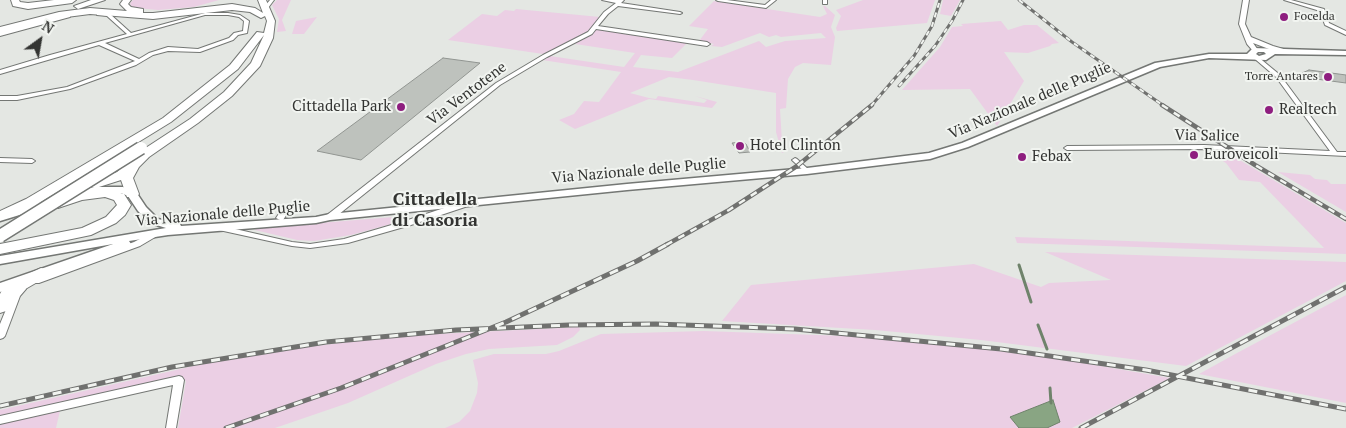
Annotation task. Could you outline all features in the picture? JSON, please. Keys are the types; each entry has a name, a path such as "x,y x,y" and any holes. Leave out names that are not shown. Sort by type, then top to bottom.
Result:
{"highway":[{"path":"15,0 18,4 32,6 72,0"},
{"path":"0,26 88,0"},
{"path":"0,26 100,0"},
{"path":"127,0 124,4 128,9 142,12 167,12 187,10 224,0"},
{"path":"254,0 265,5"},
{"path":"0,26 90,11 153,16 232,7 252,10 265,5"},
{"path":"92,167 79,177 78,181 84,184 93,184 111,180 122,175 145,154 194,121 228,94 260,58 265,5"},
{"path":"0,237 137,147 186,119 248,68 262,40"},
{"path":"0,217 31,202 150,131 190,103 262,40"},
{"path":"132,194 127,178 134,165"},
{"path":"0,209 70,179"},
{"path":"111,194 122,200 124,205 106,223 86,232 0,237 56,205 80,196 111,194"},
{"path":"0,306 8,294 16,287 41,273"}],"main road":[{"path":"1246,0 1242,24 1255,54"},
{"path":"1249,38 1271,48 1296,52"},
{"path":"1249,38 1268,53 1309,52"},
{"path":"1268,53 1346,53"},
{"name":"Via Nazionale delle Puglie","path":"0,260 158,233 316,220 330,217 627,187 807,171 906,159 946,152 1016,125 1150,68 1185,59 1268,53"},
{"path":"0,217 94,190 117,189 132,194 142,209 154,221 183,226"},
{"name":"Via Nazionale delle Puglie","path":"0,255 153,229 282,216 316,215 330,217"},
{"path":"0,287 158,233"}],"street":[{"path":"604,0 680,13"},
{"path":"718,0 766,7 774,0"},
{"path":"1286,0 1322,10 1327,24 1346,33"},
{"name":"Via Ventotene","path":"330,217 380,174 506,77 575,42 596,27 606,13 620,2"},
{"path":"0,26 87,13 108,15 131,35"},
{"path":"0,72 213,13 236,15 247,22 246,30 234,35 231,39 198,51 168,49 151,54 134,64 68,88 17,98 0,98"},
{"path":"596,27 707,44"},
{"path":"100,43 139,61"},
{"path":"1268,53 1271,69"},
{"path":"1255,54 1271,69 1335,153"},
{"name":"Via Salice","path":"1067,148 1204,147 1346,154"},
{"path":"0,160 32,161"},
{"path":"795,160 807,171"},
{"path":"220,228 292,244 310,246 345,241 462,205"},
{"path":"408,223 422,214 420,211 414,210"},
{"path":"0,336 16,295 26,286 150,238 158,233"},
{"path":"0,420 179,380 171,428"}],"shaded area":[{"path":"133,0 219,0 194,7 158,10 131,6 130,3"},
{"path":"277,0 291,0 282,20 286,31 277,32 279,19 272,5"},
{"path":"863,0 935,0 927,23 837,31 836,28 841,16 836,10"},
{"path":"943,0 960,0 951,16 940,14"},
{"path":"714,1 820,17 827,14 823,6 825,6 835,15 831,27 835,37 831,65 803,63 795,67 788,79 786,108 780,109 782,142 786,151 782,153 776,132 776,93 693,80 669,77 630,93 656,99 658,96 704,103 707,100 695,96 717,102 712,108 649,99 575,129 559,120 574,114 584,101 599,102 621,72 542,60 550,56 624,67 635,53 575,44 597,29 687,43 672,58 641,55 633,67 678,72 759,41 766,47 785,41 826,38 821,33 769,37 760,33 722,47 711,46 714,44 699,41 708,29 689,26"},
{"path":"516,9 600,17 588,32 567,44 543,54 448,40 482,14 497,16 505,10 514,11"},
{"path":"317,17 304,34 292,34 296,21"},
{"path":"1001,21 1008,30 1024,25 1037,25 1059,43 1028,53 1004,52 1024,81 997,126 970,89 902,90 940,47 952,27 963,26 961,24"},
{"path":"1213,155 1231,155 1346,223 1346,254 1017,243 1015,237 1324,248 1260,182 1239,180 1226,163"},
{"path":"1278,172 1310,175 1315,179 1327,180 1331,184 1346,184 1346,212"},
{"path":"406,216 406,220 351,235 314,241 297,240 255,230 257,228"},
{"path":"1045,252 1346,262 1346,281 1186,366 981,340 875,330 722,321 751,285 974,264 1041,287 1049,283 1111,280"},
{"path":"1346,295 1346,403 1199,374 1237,353"},
{"path":"579,327 580,330 573,337 557,345 489,349 466,354 436,364 348,403 275,428 178,428 186,381 179,378 62,402 56,428 0,428 0,410 198,365 308,347 396,336"},
{"path":"704,331 845,336 984,349 1072,361 1170,378 1072,428 445,428 459,422 470,411 477,393 478,383 473,360 494,354 546,354 559,351 601,334"},
{"path":"1053,400 1060,422 1047,428 1019,428 1010,417"}],"building":[{"name":"Cittadella Park","path":"443,58 480,63 361,160 317,151"},
{"name":"Torre Antares","path":"1309,70 1346,75 1346,83 1316,79 1302,73"},
{"name":"Hotel Clinton","path":"743,142 750,152 739,153 732,143"}],"waterway":[{"path":"1019,265 1031,302"},
{"path":"1038,325 1047,349"},
{"path":"1050,388 1051,403"}],"railway":[{"path":"872,105 914,56 932,26 940,0"},
{"path":"899,86 935,46 952,21 963,0"},
{"path":"1019,0 1072,42 1164,106"},
{"path":"666,245 729,210 797,166 872,105"},
{"path":"1162,105 1255,165 1346,219"},
{"path":"490,329 637,261 668,244"},
{"path":"1178,376 1346,287"},
{"path":"490,329 656,324 795,329 1001,349 1178,376"},
{"path":"0,406 172,367 326,342 490,329"},
{"path":"226,428 341,388 490,329"},
{"path":"1081,428 1178,376"},
{"path":"1178,376 1346,409"}],"place":[{"name":"Focelda","path":"1284,17"},
{"name":"Torre Antares","path":"1328,77"},
{"name":"Cittadella Park","path":"401,107"},
{"name":"Realtech","path":"1269,110"},
{"name":"Hotel Clinton","path":"740,146"},
{"name":"Euroveicoli","path":"1194,155"},
{"name":"Febax","path":"1022,157"}],"district":[{"name":"Cittadella di Casoria","path":"435,210"}]}
